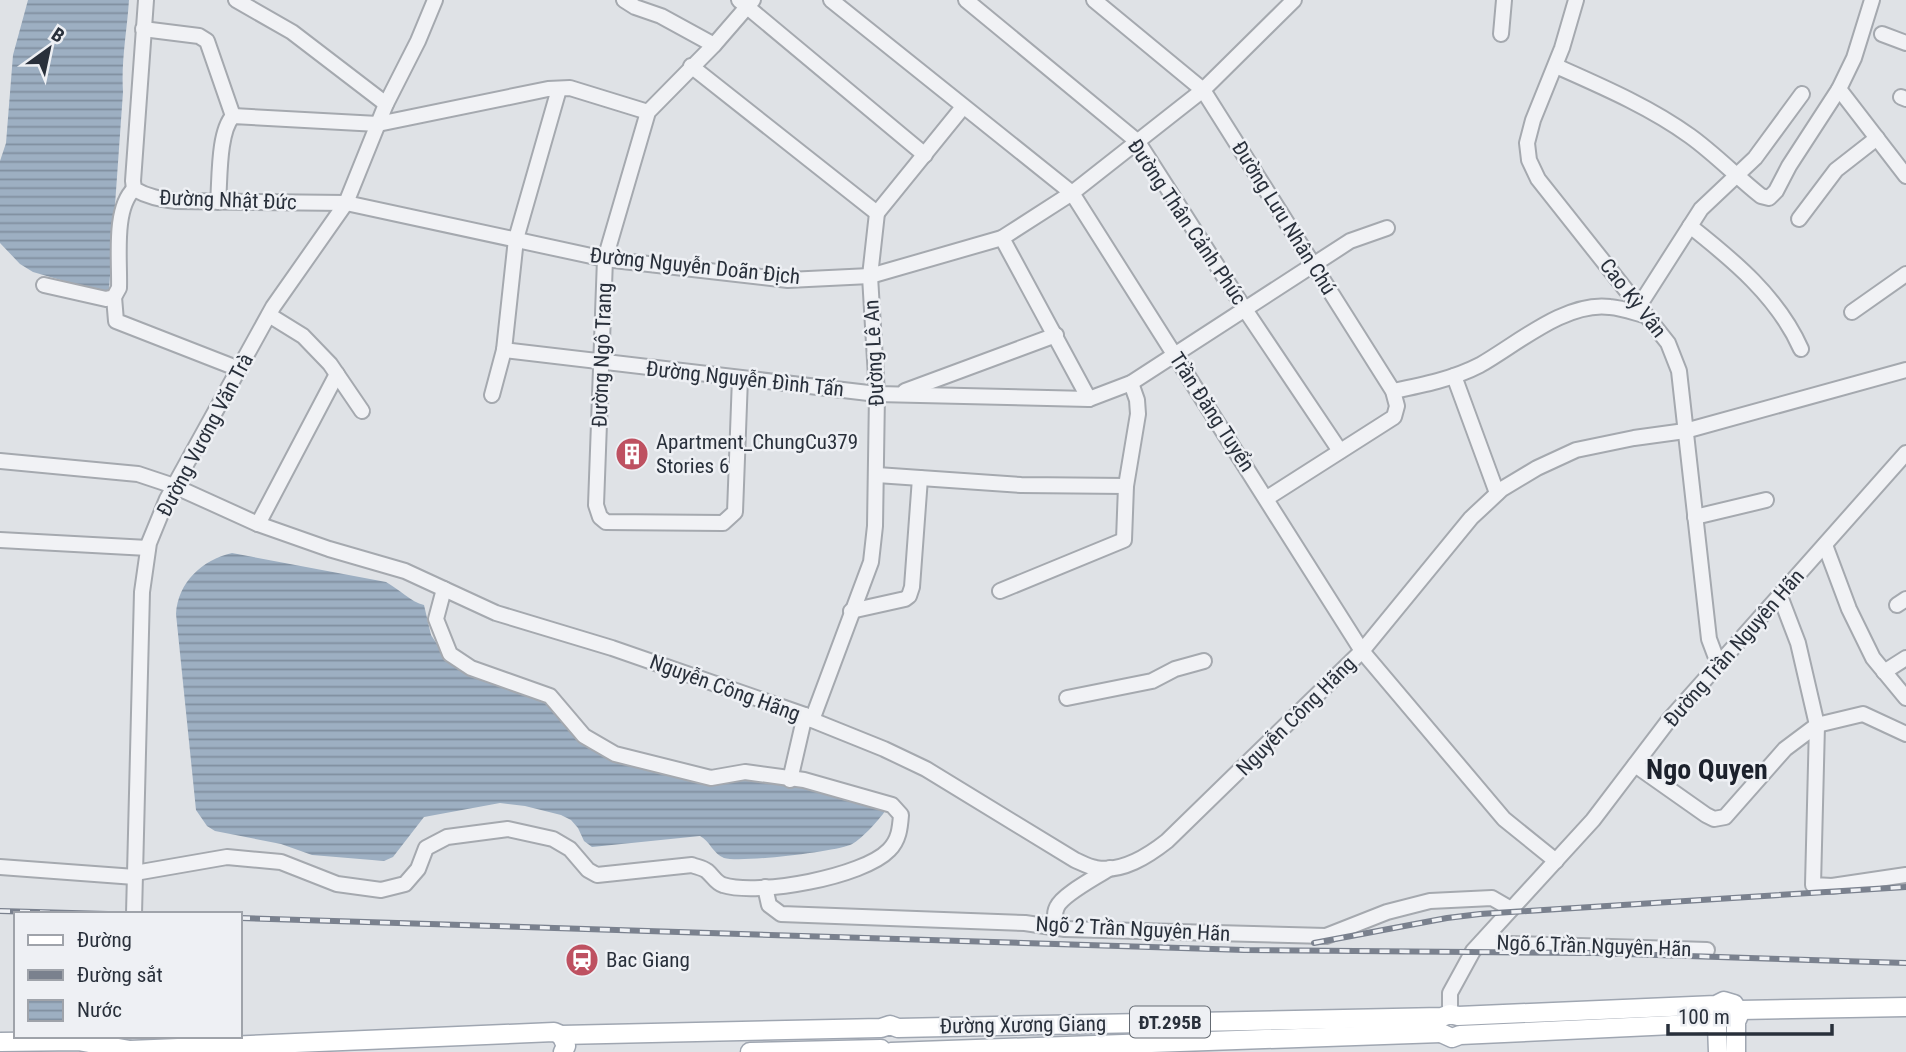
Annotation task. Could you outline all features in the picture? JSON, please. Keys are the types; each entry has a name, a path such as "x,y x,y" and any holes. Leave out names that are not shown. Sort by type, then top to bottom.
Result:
{"main road":[{"name":"ĐT.295B","path":"1716,1018 1724,1001 1730,1002 1738,1016"},
{"name":"ĐT.295B","path":"1738,1016 1906,1007"},
{"name":"ĐT.295B","path":"1448,1020 1448,1038 1716,1018 1730,1027 1738,1016"},
{"path":"1736,1052 1738,1016"},
{"name":"Đường Xương Giang","path":"0,1042 79,1041 128,1047 553,1042 890,1028 1716,1018"},
{"path":"1716,1018 1718,1052"},
{"name":"Đường Xương Giang","path":"750,1052 889,1051 1448,1020"},
{"path":"889,1051 903,1040 890,1028"}],"street":[{"name":"Đường Nhật Đức","path":"146,0 134,189 151,198 218,202 346,203"},
{"path":"236,0 292,32 386,104"},
{"name":"Đường Vương Văn Trà","path":"134,912 142,592 148,548 174,486 239,369 270,315 346,203 386,104 435,0"},
{"path":"624,0 635,7 662,16 714,45"},
{"name":"Trần Đăng Tuyển","path":"831,0 1072,193 1362,651 1504,819 1556,862"},
{"name":"Đường Thân Cảnh Phúc","path":"966,0 1138,142 1244,308 1340,451"},
{"name":"Đường Lưu Nhân Chú","path":"1094,0 1203,90 1393,391"},
{"name":"Đường Nguyễn Doãn Địch","path":"346,203 605,259 788,280 870,276 1002,238 1072,193 1203,90 1294,0"},
{"path":"1501,34 1504,0"},
{"name":"Cao Kỳ Vân","path":"1576,0 1556,66 1533,120 1527,143 1530,160 1538,178 1668,343 1679,371 1709,639 1715,655 1723,661"},
{"path":"1556,66 1596,83 1672,123 1735,176 1761,196 1769,198 1776,191 1839,89 1854,58 1872,0"},
{"path":"746,2 925,155"},
{"name":"Đường Ngô Trang","path":"740,378 735,512 730,518 723,523 606,522 600,517 596,505 605,259 648,112 714,45 746,2"},
{"path":"143,29 192,34 207,41 233,116"},
{"path":"1882,34 1906,43"},
{"path":"691,66 877,213 963,107"},
{"path":"233,116 378,124 570,88 648,112"},
{"path":"492,396 504,350 516,239 559,89"},
{"path":"1839,89 1906,176"},
{"path":"1267,498 1394,417 1397,406 1393,391 1454,376 1478,366 1569,313 1592,307 1643,311 1690,226 1715,194 1770,140 1802,94"},
{"path":"218,202 224,134 233,116"},
{"path":"1799,219 1836,170 1877,138"},
{"path":"134,189 123,205 120,225 119,288 114,297 116,321 239,369"},
{"name":"Đường Lê An","path":"790,780 809,718 871,562 877,475 877,394 870,276 877,213"},
{"path":"1690,226 1742,269 1777,307 1793,329 1801,349"},
{"name":"Đường Nguyễn Đình Tấn","path":"504,350 877,394 1089,399 1131,383 1350,241 1387,228"},
{"path":"1002,238 1089,399"},
{"path":"1852,312 1906,274"},
{"path":"44,285 106,299 114,297"},
{"path":"270,315 303,336 337,374 362,411"},
{"path":"897,394 1056,335"},
{"name":"Nguyễn Công Hãng","path":"0,461 138,474 174,486 258,524 329,549 405,571 496,613 612,648 809,718 884,748 926,769 1075,860 1097,868 1121,866 1147,856 1167,841 1362,651 1467,523 1497,493 1537,468 1576,450 1634,438 1685,432 1906,370"},
{"path":"258,524 337,374"},
{"path":"1454,376 1497,493"},
{"path":"1000,591 1124,540 1126,486 1138,414 1138,400 1131,383"},
{"name":"Đường Trần Nguyên Hãn","path":"1448,1020 1450,993 1473,951 1593,820 1669,720 1906,453"},
{"path":"877,475 1021,485 1126,486"},
{"path":"850,611 901,601 909,596 912,587 920,478"},
{"path":"1695,517 1766,500"},
{"path":"0,540 148,548"},
{"path":"1825,545 1873,658 1906,698"},
{"path":"0,867 135,875 227,857 281,862 337,884 381,890 405,884 418,869 426,848 447,837 508,829 553,839 570,849 588,870 597,875 692,865 706,871 719,884 737,888 765,887 846,874 871,863 890,850 900,832 901,815 892,804 804,780 745,772 712,778 615,754 584,736 550,696 471,668 450,654 436,619 444,589"},
{"path":"1780,596 1798,643 1817,725 1813,885 1832,886 1906,875"},
{"path":"1884,672 1906,658"},
{"path":"1067,698 1152,681 1175,669 1204,661"},
{"path":"1635,765 1714,819 1725,817 1785,749 1817,725 1863,714 1906,734"},
{"path":"1059,928 1055,909 1061,901 1111,867"},
{"name":"Ngõ 2 Trần Nguyên Hãn","path":"765,887 769,905 781,914 1025,923 1059,928 1326,936 1387,912 1430,901 1492,898 1511,909"},
{"name":"Ngõ 6 Trần Nguyên Hãn","path":"1481,943 1707,950"}],"water":[{"path":"28,0 129,0 109,290 102,292 33,272 20,264 0,243 0,161 6,143 13,55"},
{"path":"232,553 386,582 424,605 431,635 437,644 464,660 537,686 585,737 686,769 712,773 745,765 770,768 886,807 885,811 864,835 850,845 806,854 748,859 724,858 700,836 592,847 584,841 571,820 561,815 500,803 424,817 393,857 384,861 312,855 281,844 215,831 207,826 196,810 176,614 181,592 194,574 211,561"}],"railway":[{"path":"1314,943 1480,914 1906,887"},
{"path":"0,911 36,912"},
{"path":"242,918 1244,950 1595,953 1906,963"}],"place":[{"name":"Apartment_ChungCu379 Stories 6","path":"632,454"},
{"name":"Bac Giang","path":"582,960"}],"district":[{"name":"Ngo Quyen","path":"1707,769"}]}
